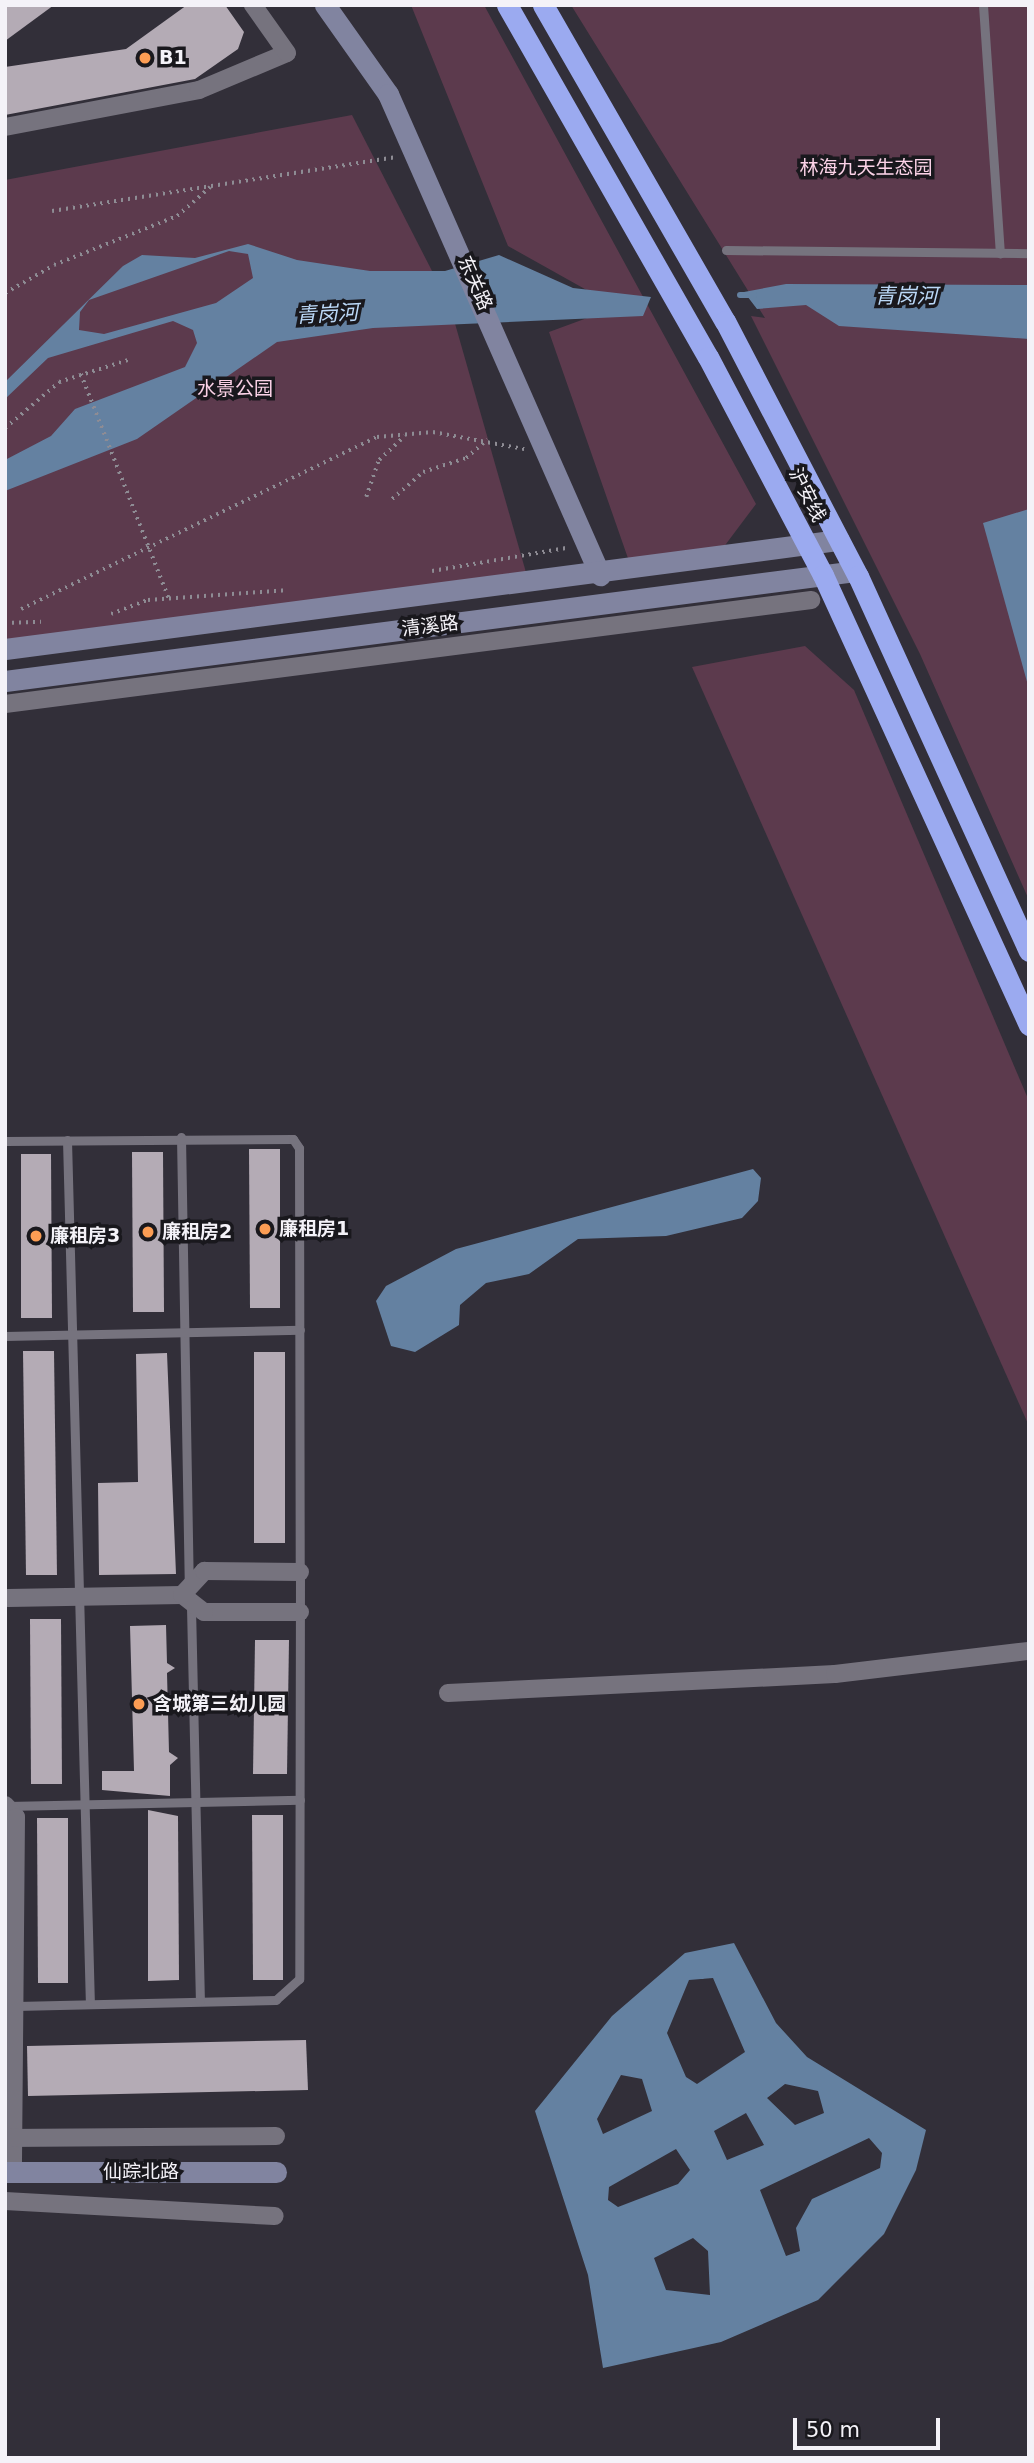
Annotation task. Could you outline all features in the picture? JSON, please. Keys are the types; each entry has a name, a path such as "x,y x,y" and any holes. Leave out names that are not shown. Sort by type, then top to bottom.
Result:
{"highway":[{"name":"沪安线","path":"507,5 702,345 823,575 1029,1026"},
{"name":"沪安线","path":"543,5 725,321 856,571 1029,951"}],"main road":[{"name":"东关路","path":"325,5 388,94 550,455 600,575"},
{"name":"清溪路","path":"5,649 600,575 839,540"},
{"name":"清溪路","path":"5,681 856,571"},
{"name":"仙踪北路","path":"9,2172 276,2172"}],"street":[{"path":"5,127 199,90 287,53 253,5"},
{"path":"5,704 811,600"},
{"path":"187,1594 204,1571 300,1572"},
{"path":"6,1598 187,1594 300,1612"},
{"path":"447,1693 835,1675 1029,1651"},
{"path":"6,1805 16,1818 9,2172"},
{"path":"5,2138 276,2136"},
{"path":"5,2201 275,2216"}],"lane":[{"path":"983,5 1000,253"},
{"path":"726,250 1029,253"},
{"path":"5,1142 284,1135 299,1149 299,1979 276,2000 11,2006"},
{"path":"181,1137 187,1594 196,1802 200,2001"},
{"path":"67,1140 90,2004"},
{"path":"5,1336 300,1330"},
{"path":"6,1805 300,1800"}],"path":[{"path":"52,211 415,153"},
{"path":"5,293 54,265 177,216 212,186"},
{"path":"5,428 35,398 80,374 131,359"},
{"path":"80,374 169,599"},
{"path":"21,609 146,544 350,446 406,434 487,440 550,455"},
{"path":"366,496 379,460 406,434"},
{"path":"392,499 423,472 466,458 487,440"},
{"path":"420,575 515,552 589,547"},
{"path":"97,617 169,599 289,590"},
{"path":"5,623 49,622"}],"green space":[{"path":"411,5 484,5 756,504 723,548 630,564 549,332 617,307 508,246"},
{"name":"林海九天生态园","path":"571,5 1029,5 1029,900 920,654 751,316 765,318"},
{"name":"水景公园","path":"352,115 450,306 529,583 5,649 5,180"},
{"path":"805,646 854,690 1029,1101 1029,1426 692,667"}],"water":[{"path":"248,244 297,260 370,271 445,271 499,255 573,288 651,297 643,316 373,328 277,342 137,439 5,491 5,460 51,436 75,409 185,367 197,343 193,330 173,321 48,358 5,399 5,382 123,266 142,255 195,258","holes":["229,251 248,254 253,278 216,303 104,334 79,330 80,312 89,300"]},
{"path":"786,284 1029,285 1029,339 839,326 806,305 757,309 744,292"},
{"path":"1029,509 1029,689 983,523"},
{"path":"753,1169 761,1178 758,1201 742,1218 666,1236 578,1239 529,1274 486,1283 460,1305 459,1325 415,1352 391,1346 376,1301 386,1286 456,1249"},
{"path":"734,1943 776,2023 807,2057 926,2130 916,2170 884,2234 818,2300 721,2342 603,2368 588,2275 535,2111 612,2016 685,1953","holes":["713,1978 745,2052 697,2084 686,2077 667,2033 689,1980","621,2075 642,2079 652,2111 603,2134 597,2119","785,2084 818,2091 824,2113 795,2125 767,2098","746,2113 764,2145 727,2160 714,2131","869,2138 882,2153 880,2168 812,2199 796,2228 800,2251 786,2256 760,2190","676,2149 690,2170 678,2184 618,2207 608,2200 609,2187","693,2238 708,2251 710,2295 666,2290 654,2258"]}],"building":[{"path":"5,5 54,5 5,41"},
{"name":"B1","path":"187,5 225,5 244,32 238,49 195,79 5,115 5,67 126,49"},
{"name":"廉租房1","path":"249,1149 280,1149 280,1308 250,1308"},
{"name":"廉租房2","path":"132,1152 163,1152 164,1312 133,1312"},
{"name":"廉租房3","path":"21,1154 51,1154 52,1318 21,1318"},
{"path":"23,1351 54,1351 57,1575 26,1575"},
{"path":"254,1352 285,1352 285,1543 254,1543"},
{"path":"167,1353 176,1574 99,1575 98,1483 138,1482 136,1354"},
{"path":"30,1619 61,1619 62,1784 31,1784"},
{"path":"166,1625 167,1663 175,1668 167,1673 169,1752 178,1758 170,1765 170,1796 102,1790 102,1771 134,1771 130,1626"},
{"path":"255,1640 289,1640 287,1774 253,1774"},
{"path":"148,1810 178,1816 179,1980 148,1981"},
{"path":"252,1815 283,1815 283,1980 253,1980"},
{"path":"37,1818 68,1818 68,1983 38,1983"},
{"path":"306,2040 308,2090 28,2096 27,2046"}],"waterway":[{"name":"青岗河","path":"740,295 754,295"}],"place":[{"name":"B1","path":"145,58"},
{"name":"廉租房1","path":"265,1229"},
{"name":"廉租房2","path":"148,1232"},
{"name":"廉租房3","path":"36,1236"},
{"name":"含城第三幼儿园","path":"139,1704"}]}
